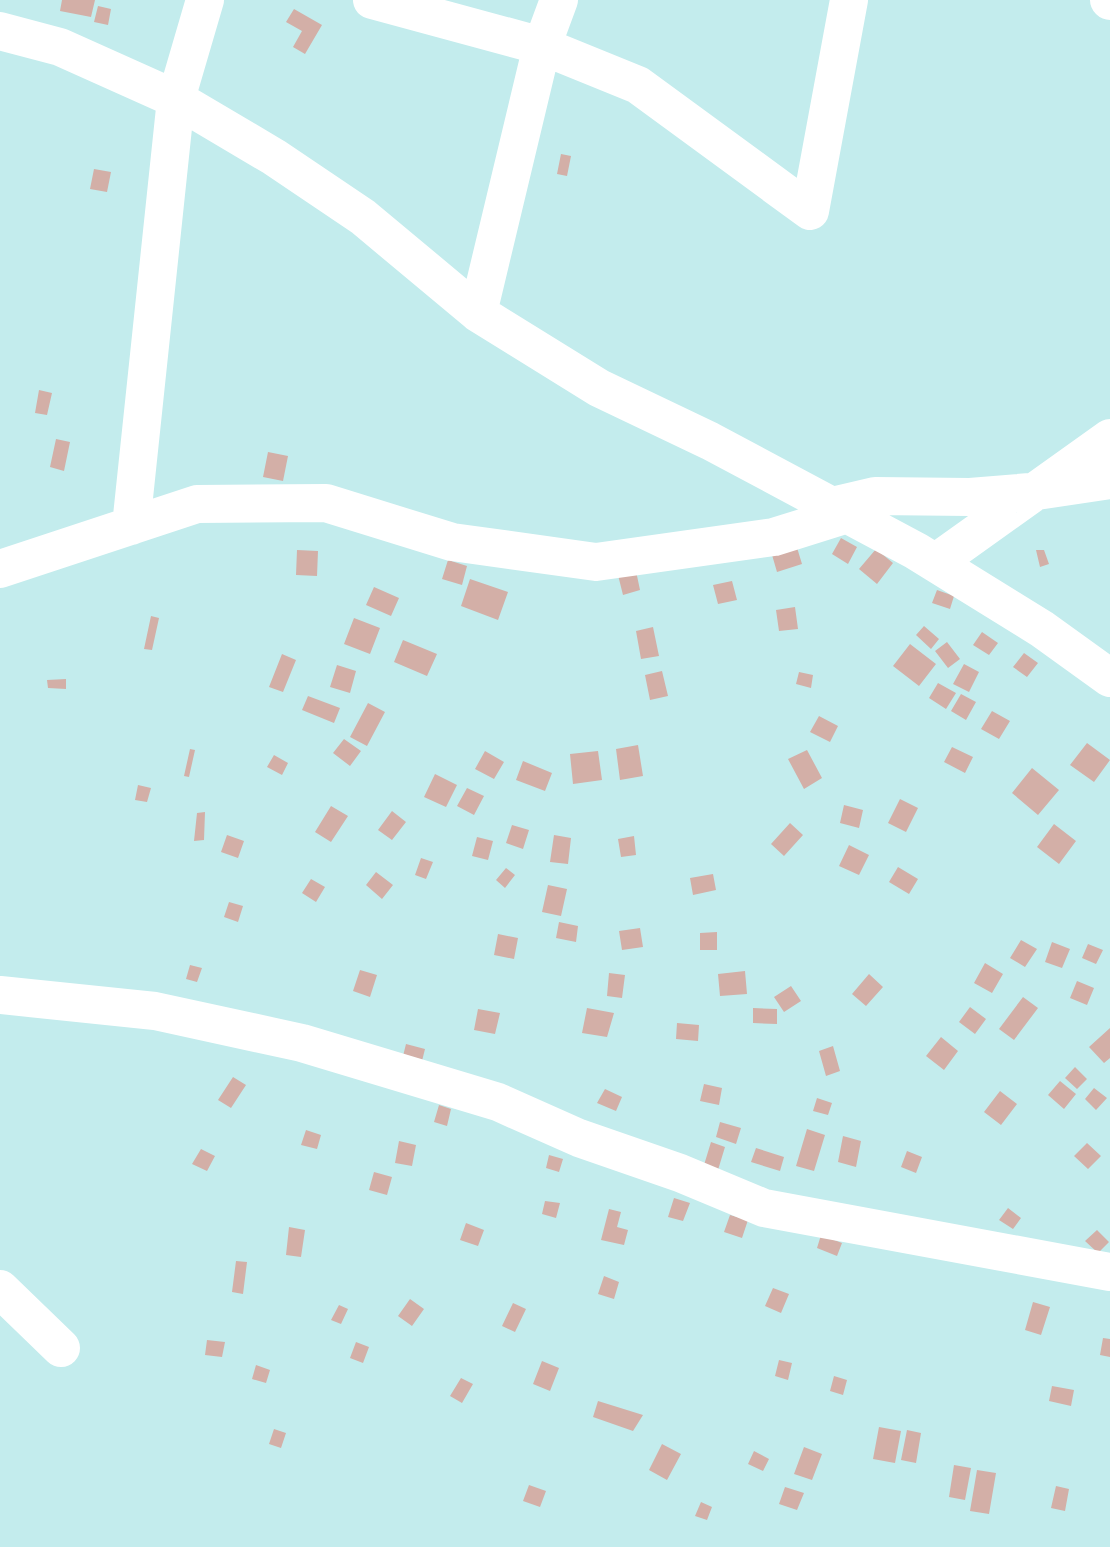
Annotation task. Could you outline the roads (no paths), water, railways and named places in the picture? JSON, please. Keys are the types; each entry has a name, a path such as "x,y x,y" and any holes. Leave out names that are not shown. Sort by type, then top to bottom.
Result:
{"street":[{"path":"131,526 176,99 205,0"},
{"path":"372,0 542,46 638,85 810,211 849,0"},
{"path":"478,313 542,46 559,0"},
{"path":"0,31 60,47 176,99 274,157 363,217 478,313 600,388 710,441 935,563 1042,629 1110,678"},
{"path":"935,563 1030,492 1110,438"},
{"path":"0,569 198,505 326,503 452,542 596,562 774,537 875,496 970,497 1030,492 1110,480"},
{"path":"0,995 155,1011 302,1043 498,1102 579,1138 680,1173 764,1208 1110,1272"},
{"path":"0,1289 61,1348"}]}
